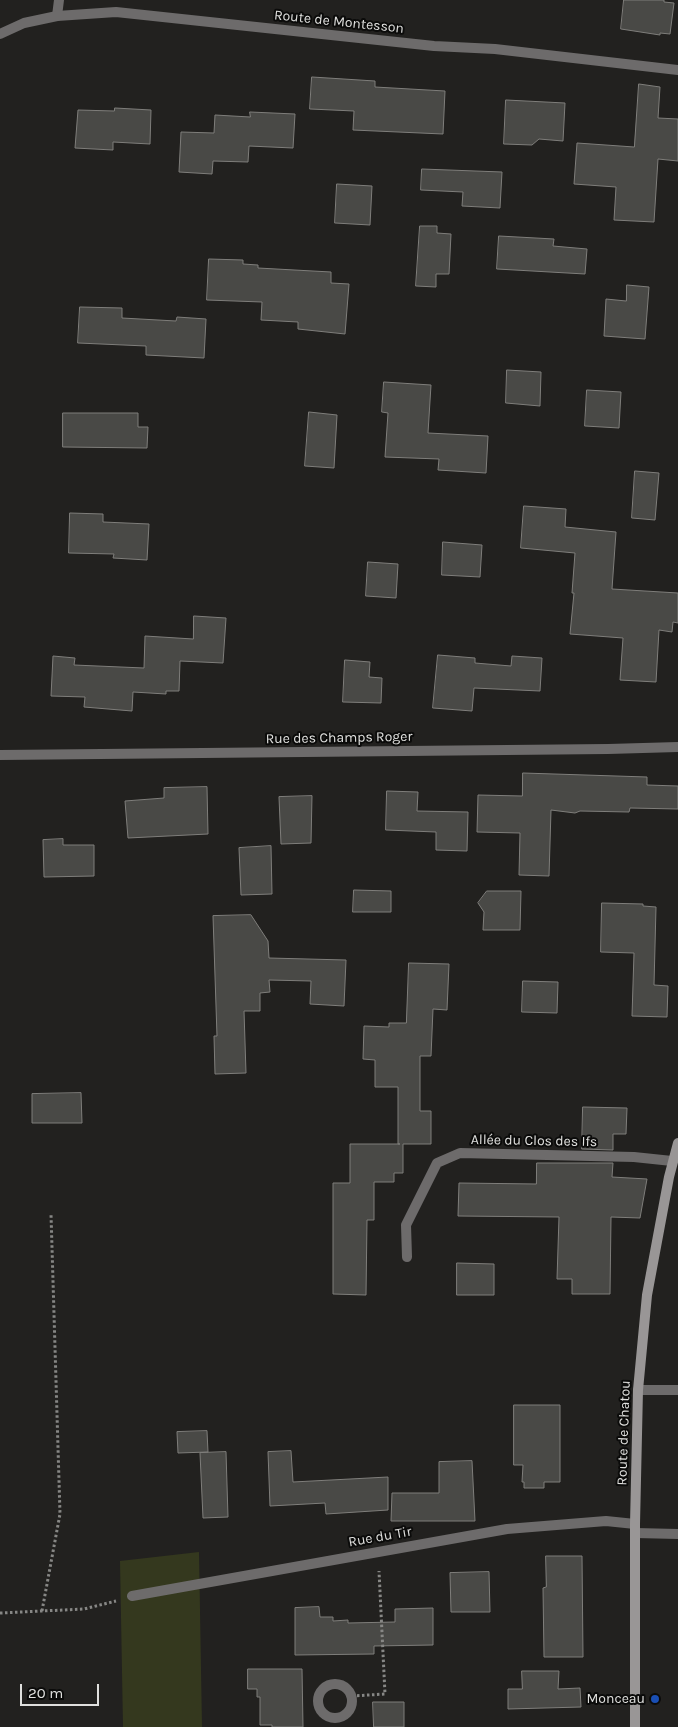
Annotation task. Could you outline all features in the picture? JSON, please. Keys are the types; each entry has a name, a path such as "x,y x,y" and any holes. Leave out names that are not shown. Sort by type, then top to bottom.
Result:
{"street":[{"path":"58,16 59,0"},
{"name":"Route de Montesson","path":"0,34 24,23 58,16 116,12 434,46 495,49 678,70"},
{"name":"Rue des Champs Roger","path":"0,756 678,747"},
{"name":"Route de Chatou","path":"635,1727 635,1529 638,1390 647,1295 673,1178 672,1161 678,1143"},
{"name":"Allée du Clos des Ifs","path":"407,1257 406,1225 437,1163 460,1153 634,1156 672,1161"},
{"path":"638,1390 678,1390"},
{"name":"Rue du Tir","path":"132,1596 507,1529 606,1522 635,1529 678,1534"},
{"path":"340,1684 349,1690 352,1702 350,1710 336,1723 325,1716 318,1708 317,1700 320,1691 326,1686 340,1684"}],"path":[{"path":"42,1611 60,1514 51,1214"},
{"path":"352,1696 385,1694 378,1552"},
{"path":"0,1613 84,1609 132,1596"}],"green space":[{"path":"199,1552 202,1727 123,1727 120,1561"}],"building":[{"path":"624,0 664,0 664,2 674,3 670,34 660,33 660,35 621,29"},
{"path":"312,77 375,81 375,87 445,91 443,134 353,130 354,111 310,109"},
{"path":"639,84 660,87 658,118 678,119 678,161 658,159 654,222 614,220 616,187 574,184 577,143 634,147"},
{"path":"506,100 565,103 563,141 539,139 532,145 504,144"},
{"path":"115,108 151,110 150,144 113,142 113,150 75,148 78,110 114,111"},
{"path":"250,112 295,114 293,148 249,146 248,162 213,161 212,174 179,172 181,132 214,133 215,115 250,117"},
{"path":"422,169 502,172 500,208 462,206 463,192 421,190"},
{"path":"337,184 372,186 370,225 335,223"},
{"path":"420,226 437,226 437,233 451,234 449,274 436,274 436,287 416,286"},
{"path":"499,236 554,239 553,246 587,249 585,274 497,269"},
{"path":"209,259 243,260 243,264 258,265 258,268 331,272 331,283 349,284 345,334 298,329 298,322 261,320 262,302 207,300"},
{"path":"627,285 649,287 645,339 604,336 606,299 626,301"},
{"path":"80,307 122,308 122,318 176,321 177,317 206,319 204,358 146,355 146,346 78,343"},
{"path":"507,370 541,372 540,406 506,403"},
{"path":"384,382 431,385 428,433 488,436 486,473 438,470 439,459 385,457 388,413 382,412"},
{"path":"587,390 621,392 619,428 585,426"},
{"path":"309,412 337,415 334,468 305,466"},
{"path":"63,413 138,413 138,427 148,427 147,448 63,447"},
{"path":"635,471 659,473 655,520 632,518"},
{"path":"524,506 566,509 565,527 616,532 612,589 678,593 678,623 673,622 672,632 659,630 656,682 620,680 623,638 570,634 575,553 521,548"},
{"path":"70,513 103,514 103,522 149,524 147,560 113,558 114,554 69,553"},
{"path":"443,542 482,545 480,577 442,575"},
{"path":"368,562 398,564 396,598 366,596"},
{"path":"194,616 226,618 223,663 180,661 179,691 166,691 166,694 133,692 132,711 84,707 85,697 51,696 53,656 75,658 74,665 144,668 145,636 193,639"},
{"path":"438,655 475,658 475,663 511,666 512,656 542,658 540,691 474,688 472,711 433,708"},
{"path":"345,660 370,662 369,677 382,678 381,703 343,702"},
{"path":"523,773 647,777 647,785 678,786 678,809 630,808 629,812 580,811 575,813 551,810 549,876 519,875 520,833 477,832 478,795 522,796"},
{"path":"207,787 208,834 128,838 125,801 164,798 164,788"},
{"path":"387,791 418,792 417,811 468,812 467,851 436,850 436,832 386,830"},
{"path":"312,796 311,843 281,844 279,797"},
{"path":"63,839 63,845 94,845 94,876 44,877 43,840"},
{"path":"271,846 272,894 241,895 239,848"},
{"path":"354,890 391,891 391,912 353,912"},
{"path":"487,891 521,891 520,930 483,930 484,912 478,903"},
{"path":"602,903 643,904 643,906 656,907 654,985 668,986 667,1017 632,1016 634,953 601,952"},
{"path":"251,915 268,941 269,958 346,960 344,1006 310,1004 311,981 269,980 270,992 260,993 260,1011 244,1011 246,1073 215,1074 214,1036 217,1036 213,916"},
{"path":"409,963 449,964 447,1010 433,1009 431,1056 420,1056 420,1111 431,1111 431,1144 403,1144 403,1173 394,1173 394,1182 374,1182 374,1220 367,1220 366,1295 333,1294 333,1183 350,1183 350,1144 398,1144 398,1087 375,1087 375,1060 363,1059 364,1026 389,1027 389,1023 406,1023"},
{"path":"523,981 558,982 557,1013 522,1012"},
{"path":"81,1093 82,1123 32,1123 32,1094"},
{"path":"583,1107 627,1108 626,1134 613,1134 613,1150 582,1149"},
{"path":"537,1163 613,1163 612,1177 647,1179 640,1218 611,1217 610,1294 572,1294 572,1279 557,1279 559,1217 458,1216 459,1183 536,1184"},
{"path":"457,1263 494,1264 494,1295 457,1295"},
{"path":"514,1405 560,1405 560,1482 544,1482 544,1488 524,1488 524,1482 522,1482 523,1465 514,1465"},
{"path":"207,1431 208,1452 178,1453 177,1432"},
{"path":"291,1451 293,1482 388,1477 388,1510 326,1514 325,1503 270,1506 268,1452"},
{"path":"226,1452 228,1517 203,1518 200,1453"},
{"path":"472,1461 475,1521 391,1521 392,1493 439,1493 439,1462"},
{"path":"546,1556 582,1556 583,1657 544,1657 543,1588 546,1587"},
{"path":"489,1572 490,1612 451,1612 450,1573"},
{"path":"319,1607 320,1617 333,1617 333,1621 348,1620 348,1623 395,1622 395,1609 433,1608 433,1645 374,1646 374,1654 295,1655 295,1608"},
{"path":"248,1669 302,1669 303,1727 260,1725 260,1697 257,1697 257,1689 248,1689"},
{"path":"522,1671 559,1671 558,1689 580,1688 581,1707 508,1709 508,1689 522,1689"},
{"path":"373,1702 404,1702 404,1727 374,1727"}],"place":[{"name":"Monceau","path":"655,1699"}]}
